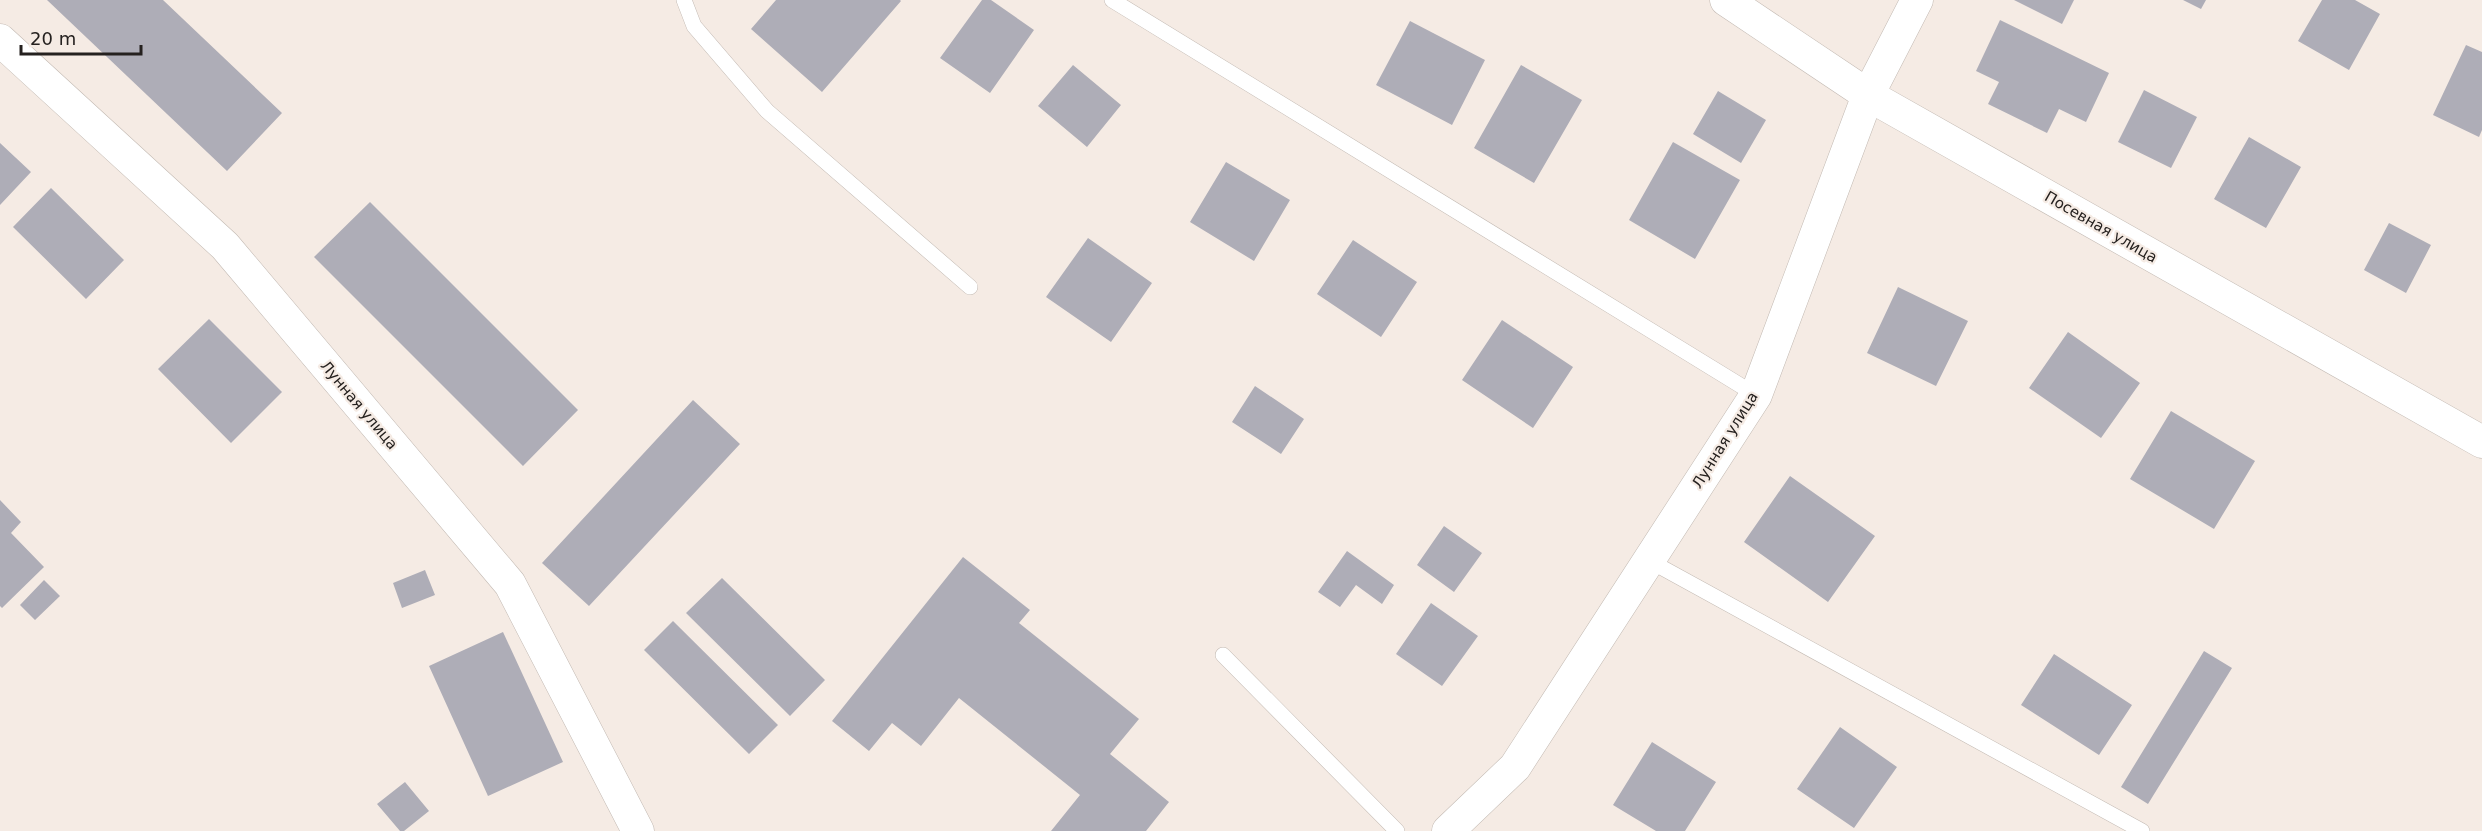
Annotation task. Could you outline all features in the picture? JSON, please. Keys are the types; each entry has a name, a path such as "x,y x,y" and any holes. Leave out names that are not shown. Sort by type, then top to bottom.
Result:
{"street":[{"name":"Посевная улица","path":"1726,0 1868,95 2482,442"},
{"name":"Лунная улица","path":"1448,831 1515,767 1756,396 1868,95 1917,0"},
{"name":"Лунная улица","path":"0,40 225,246 510,584 638,831"}],"lane":[{"path":"684,0 694,26 766,111 970,287"},
{"path":"1112,0 1756,396"},
{"path":"1648,560 2142,831"},
{"path":"1223,655 1397,831"}],"building":[{"path":"47,0 163,0 282,113 227,171"},
{"path":"776,0 901,1 822,92 751,29"},
{"path":"982,0 991,0 1034,30 990,93 940,58"},
{"path":"2014,0 2074,0 2062,24"},
{"path":"2183,0 2206,0 2201,9"},
{"path":"2322,0 2355,0 2380,14 2349,70 2298,41"},
{"path":"2000,20 2109,73 2086,122 2059,109 2047,133 1988,104 1999,82 1976,71"},
{"path":"1410,21 1485,60 1452,125 1376,85"},
{"path":"2466,45 2482,52 2482,130 2479,137 2433,115"},
{"path":"1073,65 1121,105 1087,147 1038,106"},
{"path":"1521,65 1582,100 1534,183 1474,148"},
{"path":"2144,90 2197,117 2171,168 2118,142"},
{"path":"1718,91 1766,120 1741,163 1693,134"},
{"path":"2249,137 2301,167 2266,228 2214,199"},
{"path":"1673,142 1740,180 1695,259 1629,220"},
{"path":"0,143 31,172 0,205"},
{"path":"1226,162 1290,200 1254,261 1190,222"},
{"path":"51,188 124,260 86,299 13,227"},
{"path":"370,202 578,410 523,466 314,257"},
{"path":"2389,223 2431,245 2406,293 2364,270"},
{"path":"1088,238 1152,283 1111,342 1046,297"},
{"path":"1353,240 1417,282 1381,337 1317,294"},
{"path":"1898,287 1968,321 1936,386 1867,353"},
{"path":"209,319 282,392 231,443 158,369"},
{"path":"1502,320 1573,367 1533,428 1462,380"},
{"path":"2068,332 2140,383 2101,438 2029,388"},
{"path":"1255,386 1304,419 1281,454 1232,422"},
{"path":"693,400 740,444 589,606 542,563"},
{"path":"2171,411 2255,461 2214,529 2130,479"},
{"path":"1790,476 1875,536 1828,602 1744,542"},
{"path":"0,500 21,522 11,533 44,567 2,608 0,606"},
{"path":"1444,526 1482,553 1454,592 1417,565"},
{"path":"1347,551 1394,585 1382,604 1356,585 1340,607 1318,592"},
{"path":"963,557 1030,610 1019,623 1139,719 1110,754 1169,802 1146,831 1051,831 1080,795 959,698 921,746 892,723 869,751 832,721"},
{"path":"425,570 435,595 402,608 393,583"},
{"path":"722,578 825,680 790,716 686,613"},
{"path":"44,580 60,596 35,620 20,605"},
{"path":"1431,603 1478,636 1442,686 1396,654"},
{"path":"673,621 778,725 749,754 644,650"},
{"path":"503,632 563,762 488,796 429,666"},
{"path":"2204,651 2232,668 2148,804 2121,787"},
{"path":"2054,654 2132,705 2099,755 2021,705"},
{"path":"1840,727 1897,767 1854,828 1797,789"},
{"path":"1652,742 1716,782 1685,831 1656,831 1613,805"},
{"path":"405,782 429,811 404,831 400,831 377,804"}]}
